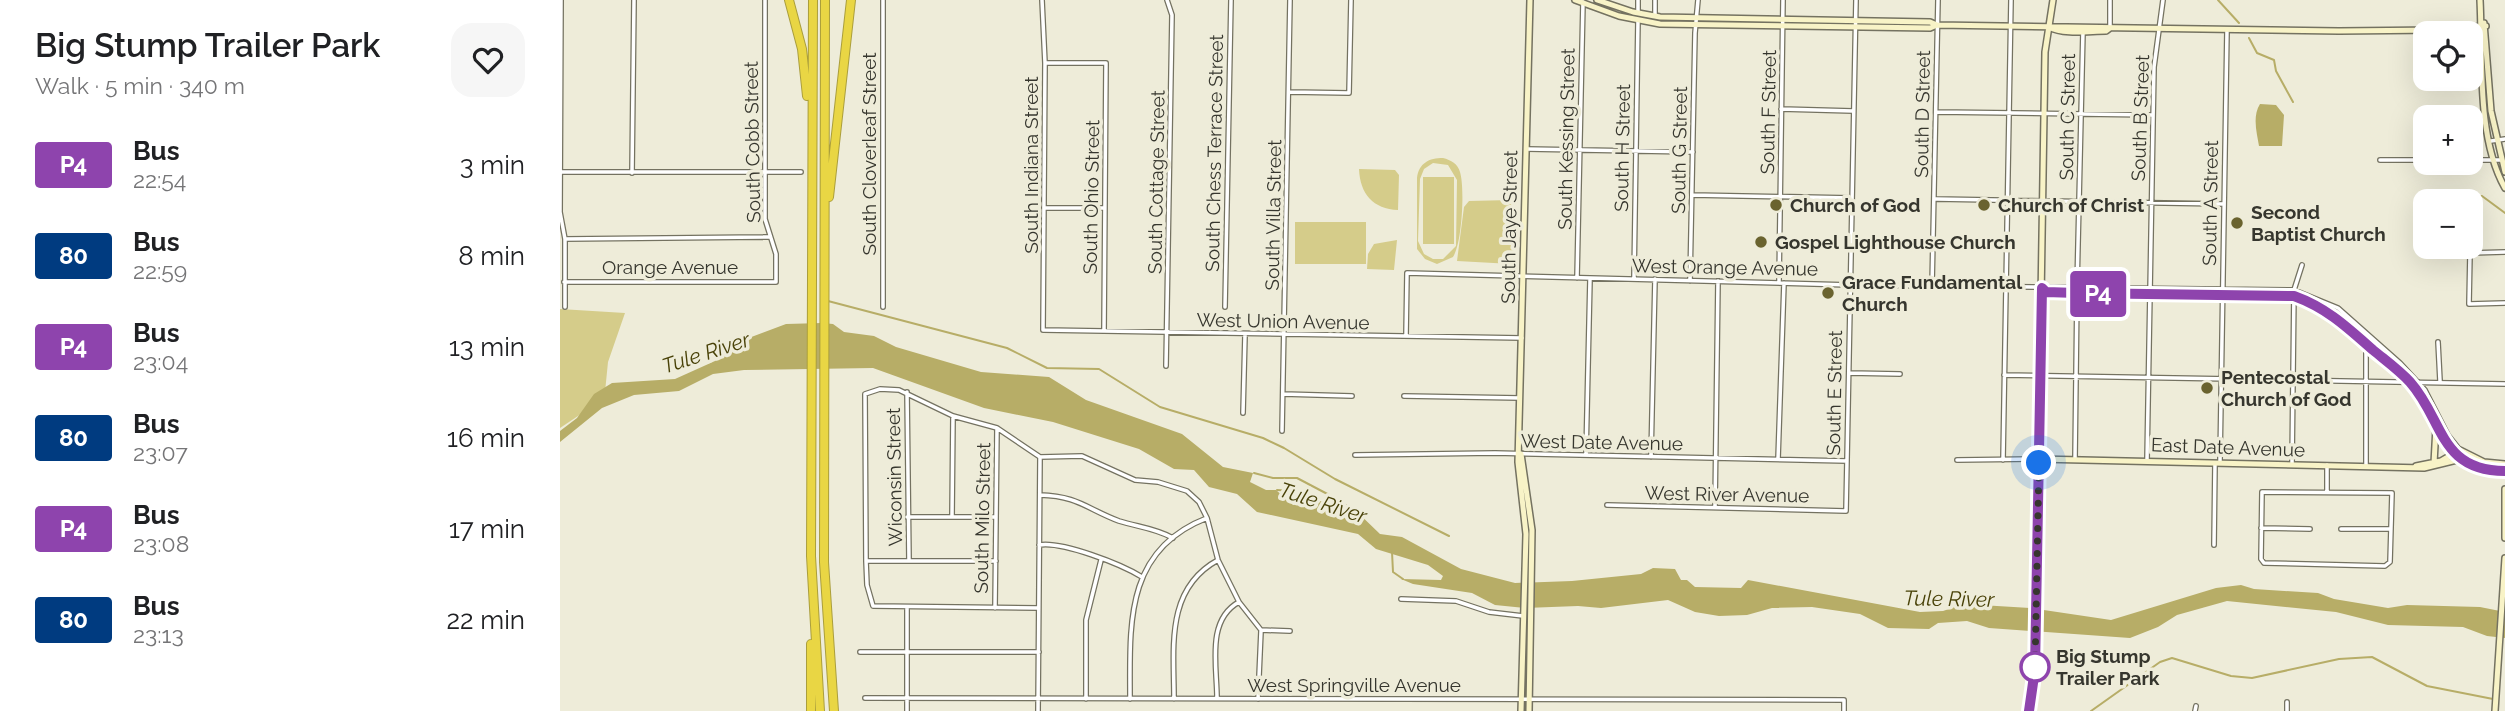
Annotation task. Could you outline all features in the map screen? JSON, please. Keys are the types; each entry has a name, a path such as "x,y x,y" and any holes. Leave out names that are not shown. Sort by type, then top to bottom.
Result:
{"highway":[{"path":"789,0 804,59 812,169"},
{"path":"811,711 813,0"},
{"path":"825,0 824,562 829,653 836,711"},
{"path":"825,224 851,0"},
{"path":"812,595 820,711"}],"main road":[{"name":"South Jaye Street","path":"1529,711 1526,700 1527,615 1532,530 1521,454 1530,0"},
{"path":"1575,0 1638,17 1696,21 1747,19 1856,24 1930,22 1937,25 2105,25 2110,28 2160,29 2413,30"},
{"path":"1597,0 1638,17 1655,16 1728,25 1783,22"},
{"path":"2029,711 2035,684 2045,114 2049,27 2053,0"},
{"path":"2480,0 2482,21"},
{"path":"1728,25 1747,19"},
{"path":"2049,27 2055,31 2106,32 2110,28"},
{"path":"2483,29 2494,140"},
{"path":"2483,91 2483,102 2505,188"},
{"path":"2483,102 2493,122"},
{"path":"2499,160 2505,172"},
{"path":"2434,463 2436,427"},
{"path":"2457,452 2484,462 2505,464"},
{"name":"East Date Avenue","path":"2416,466 2434,463 2457,452"},
{"name":"East Date Avenue","path":"2039,458 2434,468 2461,459 2475,466 2505,471"},
{"path":"2505,489 2505,538"},
{"path":"2495,709 2505,558"},
{"name":"South Jaye Street","path":"1521,711 1526,700"}],"street":[{"path":"561,0 560,212 565,239 565,307"},
{"path":"632,173 634,0"},
{"name":"South Cobb Street","path":"765,0 765,219 776,254 776,282"},
{"name":"South Cloverleaf Street","path":"883,0 883,307"},
{"name":"South Indiana Street","path":"1042,0 1045,63 1044,330"},
{"name":"South Cottage Street","path":"1166,366 1172,15 1167,0"},
{"name":"South Chess Terrace Street","path":"1225,307 1231,0"},
{"name":"South Villa Street","path":"1282,431 1290,0"},
{"path":"1290,92 1349,93 1351,0"},
{"name":"South H Street","path":"1634,279 1638,0"},
{"path":"1655,0 1655,16"},
{"name":"South G Street","path":"1690,281 1696,21 1699,0"},
{"name":"South F Street","path":"1778,459 1783,0"},
{"name":"South E Street","path":"1846,511 1856,0"},
{"name":"South D Street","path":"1932,286 1936,199 1938,0"},
{"path":"2003,460 2011,0"},
{"path":"2110,0 2110,28"},
{"name":"South B Street","path":"2147,460 2152,115 2154,67 2163,0"},
{"name":"South Kessing Street","path":"1577,278 1582,2"},
{"name":"South A Street","path":"2214,545 2221,378 2227,30"},
{"name":"South C Street","path":"2077,287 2082,31"},
{"name":"South Ohio Street","path":"1045,63 1106,63 1104,331"},
{"path":"1781,109 1853,111"},
{"path":"1937,112 2152,115"},
{"path":"2494,140 2505,139"},
{"path":"1527,149 1693,152"},
{"path":"2380,160 2413,160"},
{"path":"2483,160 2499,160"},
{"path":"560,172 801,172"},
{"path":"1692,195 1852,198"},
{"path":"1936,199 2224,204"},
{"path":"1045,208 1105,208"},
{"path":"565,239 770,237"},
{"path":"2505,252 2470,253 2469,303 2505,303"},
{"path":"2292,465 2294,290 2302,265"},
{"name":"West Orange Avenue","path":"1406,336 1407,273 2042,288"},
{"path":"1587,455 1590,279"},
{"path":"1651,457 1655,279"},
{"path":"1715,507 1717,281"},
{"name":"Orange Avenue","path":"564,282 776,282"},
{"path":"2042,288 2294,290 2338,308 2400,363 2417,380 2457,452"},
{"path":"2042,288 2046,292 2077,293 2294,296 2336,316 2409,381 2428,407 2436,427 2457,452"},
{"path":"2075,459 2077,293"},
{"name":"West Union Avenue","path":"1044,330 1522,338"},
{"path":"1243,413 1245,335"},
{"path":"2438,342 2440,382"},
{"path":"2366,344 2366,466"},
{"path":"2371,348 2400,363"},
{"path":"1849,373 1900,374"},
{"path":"2004,375 2417,380 2505,384"},
{"path":"1038,608 873,606 867,585 866,561 865,394 880,389 907,392 953,416 997,428 1040,457 1082,456 1135,480 1154,481 1187,491 1199,502 1207,518 1218,560 1239,602 1261,630 1258,699"},
{"name":"Wiconsin Street","path":"907,392 909,561"},
{"path":"1283,394 1352,396"},
{"path":"1404,396 1522,398"},
{"path":"952,517 953,416"},
{"name":"South Milo Street","path":"995,608 997,428"},
{"path":"2451,461 2457,452"},
{"name":"East Date Avenue","path":"2457,452 2461,459"},
{"name":"West Date Avenue","path":"1355,455 1521,454 1847,461"},
{"path":"1038,711 1040,457"},
{"path":"1956,460 2039,458"},
{"path":"2327,465 2327,492"},
{"path":"2262,492 2327,492 2392,493 2391,560 2385,566 2266,564 2261,559 2262,492"},
{"path":"1040,495 1078,500 1121,521 1158,530 1173,538"},
{"name":"West River Avenue","path":"1607,505 1846,511"},
{"path":"907,517 996,517"},
{"path":"1130,699 1130,622 1142,577 1156,554 1173,538 1188,525 1207,518"},
{"path":"2261,528 2310,529"},
{"path":"2341,529 2391,529"},
{"path":"1039,544 1053,542 1071,547 1142,577"},
{"path":"1174,699 1173,631 1177,610 1187,585 1205,567 1218,560"},
{"path":"866,561 996,561"},
{"path":"1086,699 1088,601 1101,561"},
{"path":"1401,599 1456,601 1497,614 1527,615"},
{"path":"1217,699 1219,620 1226,609 1239,602"},
{"path":"907,711 908,608"},
{"path":"1261,630 1290,631"},
{"path":"860,652 1039,652"},
{"name":"West Springville Avenue","path":"864,698 1844,700 1844,711"},
{"path":"2287,702 2287,711"}],"shaded area":[{"path":"1438,158 1451,161 1459,169 1462,202 1456,250 1453,257 1437,264 1425,259 1417,249 1417,178 1422,165","holes":["1433,163 1448,165 1457,180 1456,246 1443,259 1433,259 1424,254 1418,241 1420,179 1424,169"]},
{"path":"1359,169 1395,170 1399,175 1398,210 1381,207 1365,193"},
{"path":"1423,177 1454,177 1454,244 1423,244"},
{"path":"1511,200 1512,218 1516,219 1516,261 1512,264 1457,261 1464,207 1469,201"},
{"path":"1295,222 1366,222 1366,264 1295,264"},
{"path":"1397,240 1394,270 1367,269 1368,254 1374,244"},
{"path":"560,309 625,313 608,362 605,392 587,410 560,428"}],"water":[{"path":"2260,104 2276,105 2284,115 2282,146 2259,146 2256,120"},
{"name":"Tule River","path":"786,324 833,324 844,332 874,336 896,347 981,372 1049,377 1086,400 1182,434 1223,467 1253,473 1250,482 1266,490 1276,490 1293,505 1336,499 1352,507 1380,534 1402,537 1461,569 1515,583 1572,581 1641,574 1653,568 1675,569 1681,580 1687,580 1695,587 1741,588 1748,580 1920,612 1943,611 1964,604 2030,608 2111,620 2216,588 2241,585 2254,589 2318,593 2334,599 2388,608 2407,605 2480,607 2505,612 2505,638 2487,636 2463,627 2388,625 2336,612 2227,601 2177,615 2158,627 2130,638 1989,628 1967,621 1938,623 1929,629 1888,628 1860,614 1812,607 1772,608 1747,615 1719,616 1695,612 1668,600 1601,608 1525,608 1495,605 1472,593 1413,584 1401,579 1441,580 1443,576 1428,565 1376,549 1358,534 1257,512 1237,494 1209,487 1194,470 1174,469 1139,449 1053,422 984,408 873,368 744,370 713,374 679,391 634,395 602,408 560,442 560,431 577,418 594,394 612,383 675,379 715,361 746,339"}],"waterway":[{"path":"2218,0 2239,23"},
{"path":"2249,38 2257,53 2274,60 2276,71 2293,102"},
{"path":"2483,197 2505,213"},
{"name":"Tule River","path":"828,301 1007,348 1047,368 1099,369 1160,407 1263,438 1284,448 1335,479 1449,536"},
{"name":"Tule River","path":"1254,473 1273,478 1297,478 1335,498"},
{"name":"Tule River","path":"1277,490 1294,491 1304,502"},
{"path":"1392,552 1393,572 1403,579"},
{"path":"2091,711 2160,662 2172,658 2231,676 2252,678 2339,659 2372,657 2427,686 2493,699"}],"bus line":[{"name":"P4","path":"2029,711 2035,669 2042,288 2046,292 2077,293 2294,296 2318,305 2336,316 2409,381 2428,407 2440,436 2454,454 2484,469 2505,471"}],"place":[{"name":"Church of God","path":"1776,205"},
{"name":"Church of Christ","path":"1984,205"},
{"name":"Second Baptist Church","path":"2237,223"},
{"name":"Gospel Lighthouse Church","path":"1761,242"},
{"name":"Grace Fundamental Church","path":"1828,293"},
{"name":"Pentecostal Church of God","path":"2207,388"},
{"name":"Big Stump Trailer Park","path":"2035,667"}],"route":[{"path":"2035,667 2039,463"}]}
